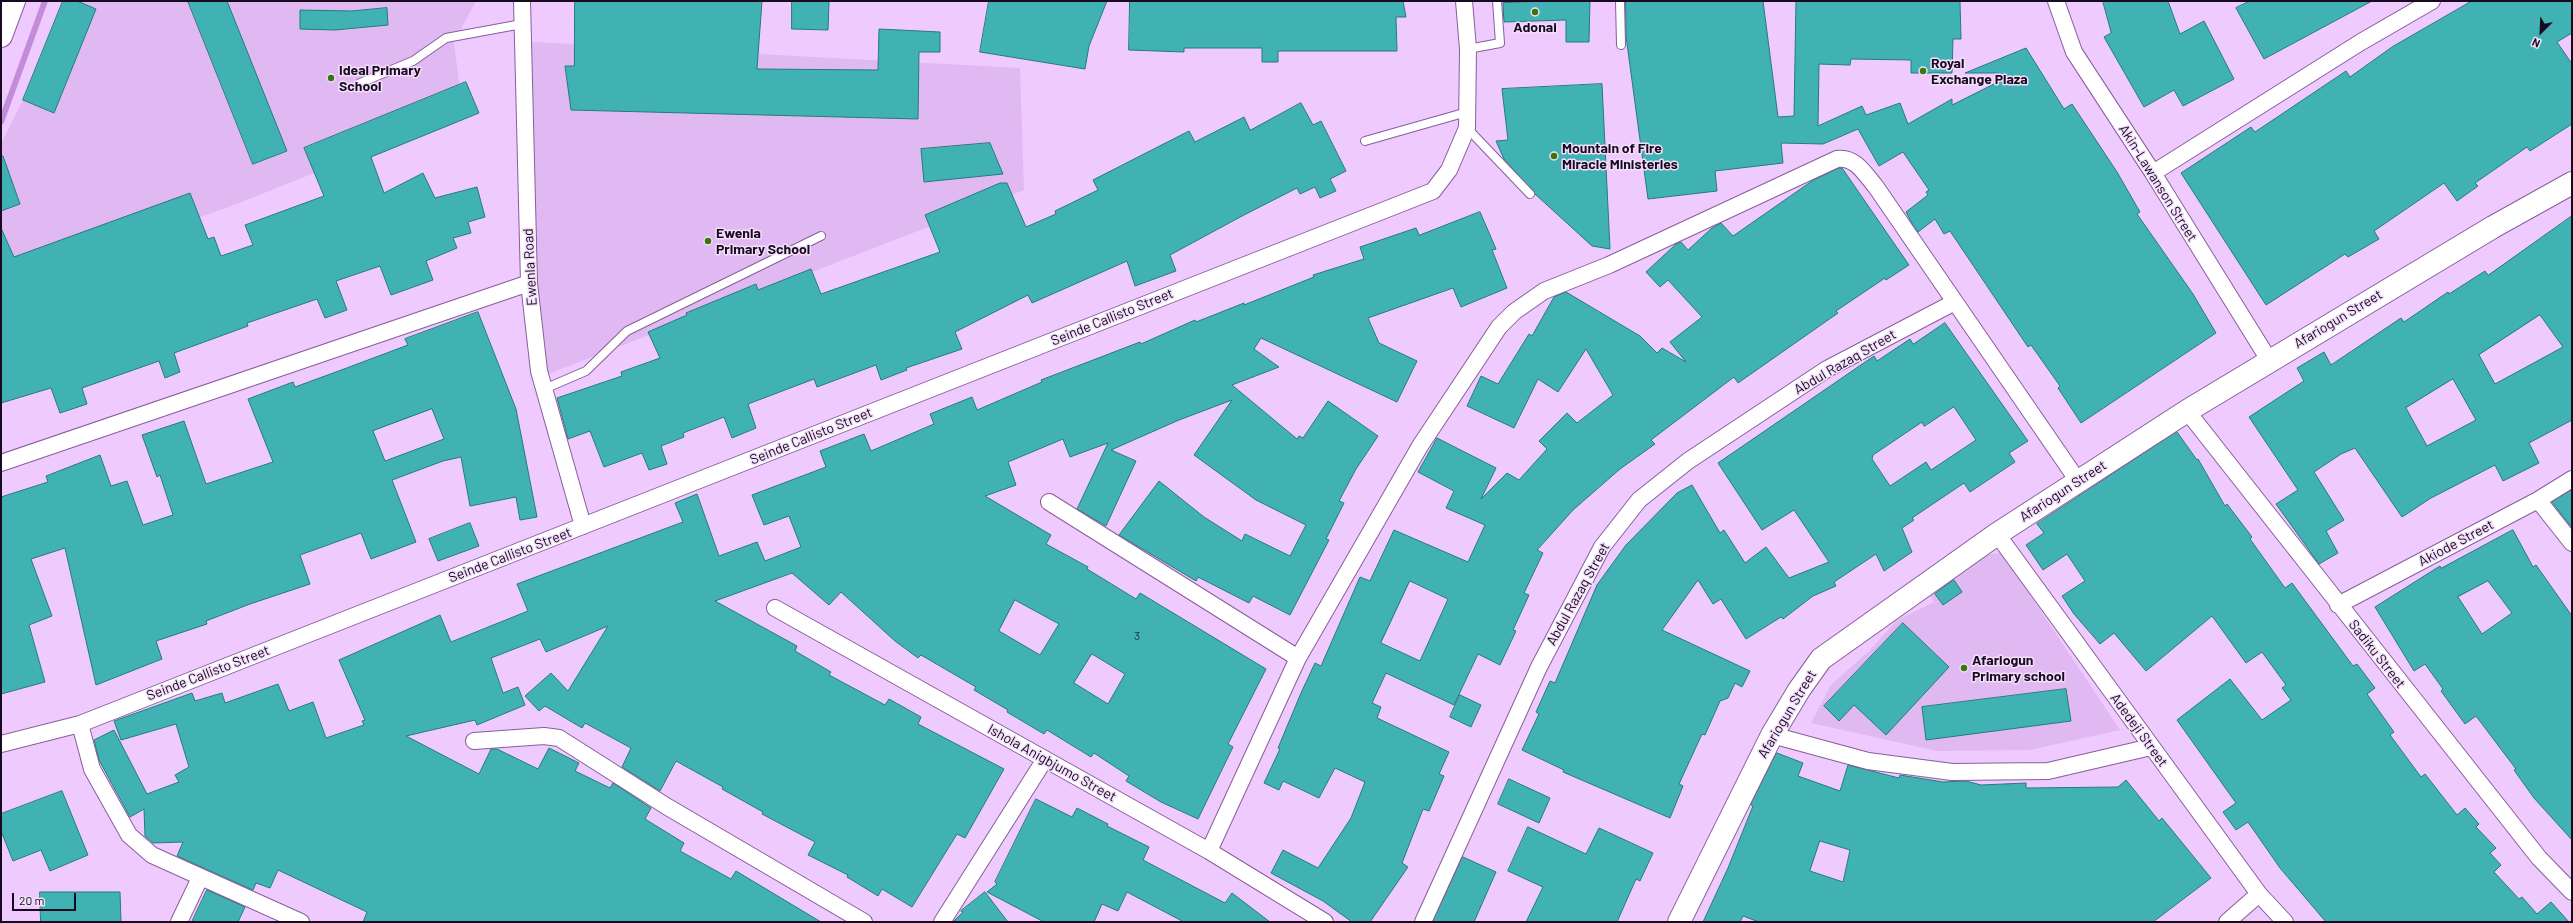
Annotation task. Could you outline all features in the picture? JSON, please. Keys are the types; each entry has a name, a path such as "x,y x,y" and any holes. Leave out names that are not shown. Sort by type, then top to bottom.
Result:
{"street":[{"path":"1,36 14,1"},
{"name":"Ewenla Road","path":"522,1 529,283 539,371 583,526"},
{"name":"Seinde Callisto Street","path":"1,744 80,724 1432,191 1449,170 1467,120 1468,49 1464,1"},
{"name":"Akin-Lawanson Street","path":"2056,1 2074,52 2153,173 2269,360"},
{"path":"2153,173 2361,42 2432,1"},
{"path":"1209,852 1298,658 1420,446 1498,327 1514,312 1544,292 1609,265 1837,159 1844,158 1856,163 1876,187 1953,303 2078,481"},
{"name":"Afariogun Street","path":"1679,922 1772,735 1799,690 1821,659 1997,534 2187,411 2269,360 2493,227 2572,183"},
{"path":"1,463 529,283"},
{"name":"Abdul Razaq Street","path":"1423,922 1539,667 1602,547 1640,500 1688,461 1827,369 1953,303"},
{"name":"Sadiku Street","path":"2187,411 2338,605 2539,858 2572,892"},
{"name":"Akiode Street","path":"2338,605 2538,500 2572,479"},
{"path":"2538,500 2572,543"},
{"path":"1049,502 1298,658"},
{"name":"Adedeji Street","path":"1997,534 2259,894 2285,922"},
{"name":"Ishola Anigbjumo Street","path":"776,608 1209,852 1325,922"},
{"path":"80,724 92,769 129,835 152,855 200,878 301,922"},
{"path":"1772,735 1868,761 1952,772 2048,771 2151,747"},
{"path":"474,741 544,736 559,738 666,806 864,922"},
{"path":"942,922 1045,759"},
{"path":"179,922 200,878"},
{"path":"2228,922 2259,894"}],"lane":[{"path":"1468,49 1500,43 1497,1"},
{"path":"1620,1 1621,45"},
{"path":"360,83 413,61 446,38 522,24"},
{"path":"1365,141 1467,120 1530,194"},
{"path":"544,389 586,371 627,331 821,236"}],"shaded area":[{"path":"63,1 476,1 454,42 463,113 242,202 1,290 1,144 23,100"},
{"name":"Ewenla Primary School","path":"516,41 1020,68 1024,190 538,378"},
{"name":"Afariogun Primary school","path":"2002,553 2120,730 2030,750 1937,751 1811,723 1831,685 1869,651 1896,621 1934,602 1927,592 1982,555"}],"building":[{"path":"63,1 77,1 96,9 54,113 23,100"},
{"path":"188,1 227,1 287,151 253,164"},
{"path":"575,1 762,1 757,69 878,70 879,29 940,32 940,52 919,52 918,119 571,110 565,66 574,66"},
{"path":"792,1 829,1 828,30 792,29"},
{"path":"989,1 1107,1 1089,46 1085,69 980,52"},
{"path":"1130,1 1403,1 1406,17 1396,17 1397,51 1278,51 1278,62 1262,62 1262,48 1184,48 1184,52 1129,50"},
{"path":"1590,1 1589,42 1566,42 1566,20 1504,22 1503,3"},
{"path":"1626,1 1763,1 1778,117 1794,116 1796,1 1960,1 1961,39 1953,39 1952,73 1911,73 1911,60 1851,59 1850,65 1819,64 1818,126 1862,106 1866,115 1900,103 1908,124 1952,99 1952,105 2000,81 1998,73 1965,73 2026,48 2064,109 2072,104 2117,172 2140,212 2137,214 2193,294 2216,333 2081,423 2058,388 2060,386 2031,345 2028,347 1950,231 1944,234 1935,219 1918,232 1913,225 1906,212 1928,195 1926,192 1929,190 1903,152 1879,166 1858,129 1823,144 1781,143 1783,163 1715,171 1717,191 1648,199 1626,36"},
{"path":"2103,1 2168,1 2180,34 2204,21 2234,79 2183,106 2174,90 2144,107 2104,37 2111,33"},
{"path":"2250,1 2372,1 2264,59 2236,8"},
{"path":"2472,1 2572,1 2572,33 2557,42 2572,64 2572,124 2530,151 2527,147 2475,183 2478,186 2457,201 2444,183 2374,231 2379,239 2348,257 2345,254 2266,305 2181,173 2251,127 2255,132 2346,71 2350,77 2392,47"},
{"path":"387,8 388,25 335,30 300,29 300,10 351,11"},
{"path":"466,82 479,113 371,157 384,193 423,173 435,198 477,187 485,217 468,222 471,233 453,238 457,248 426,261 433,280 391,295 380,266 336,281 347,310 325,318 317,299 247,323 248,326 174,353 180,372 165,378 159,361 82,388 87,404 60,413 51,388 1,403 1,228 14,257 190,193 208,239 214,237 221,256 253,245 245,225 324,196 304,148"},
{"name":"Mountain of Fire Miracle Ministeries","path":"1602,84 1610,249 1592,246 1535,194 1504,159 1496,141 1508,140 1502,89"},
{"path":"1301,103 1313,125 1321,121 1346,171 1330,179 1336,191 1320,198 1315,187 1300,194 1297,188 1170,255 1176,271 1135,286 1127,261 1032,303 1028,295 955,332 962,349 906,368 907,370 881,380 876,365 817,387 814,379 748,404 756,428 732,438 724,417 683,433 684,437 661,446 667,464 649,470 642,453 604,467 590,431 568,439 557,398 622,376 621,372 660,358 648,332 687,315 686,313 756,284 758,290 811,269 821,294 940,252 925,215 1000,183 1007,183 1026,227 1056,214 1055,211 1098,190 1093,180 1189,131 1195,142 1244,117 1250,130"},
{"path":"990,143 1003,174 924,182 921,149"},
{"path":"1,156 3,156 20,204 1,211"},
{"path":"1842,168 1909,265 1886,280 1885,278 1836,311 1838,313 1738,383 1734,377 1651,440 1655,444 1620,469 1573,510 1537,550 1543,553 1524,593 1529,595 1513,630 1516,631 1500,665 1478,654 1454,705 1386,673 1372,703 1381,707 1377,718 1449,752 1439,774 1444,776 1429,811 1423,809 1402,863 1408,867 1370,922 1352,922 1323,901 1271,873 1283,850 1318,868 1351,818 1365,782 1335,768 1319,798 1283,781 1279,790 1264,783 1280,749 1278,748 1301,693 1315,663 1321,666 1360,577 1370,581 1394,530 1468,562 1485,525 1446,508 1454,491 1418,472 1437,438 1496,468 1481,499 1507,473 1519,480 1547,449 1539,441 1567,413 1577,423 1613,395 1586,349 1558,392 1538,379 1514,428 1467,406 1481,376 1498,384 1529,334 1532,336 1554,297 1566,292 1640,336 1657,353 1662,348 1686,362 1670,342 1702,317 1668,280 1660,287 1646,272 1676,244 1681,242 1688,250 1712,228 1721,223 1733,236 1812,181","holes":["1410,581 1448,599 1420,661 1381,643"]},
{"path":"1480,212 1496,249 1492,250 1507,288 1461,307 1453,288 1368,318 1379,343 1417,361 1397,402 1261,338 1254,349 1279,367 1232,385 1297,439 1299,436 1303,438 1328,401 1378,436 1356,469 1339,501 1344,503 1326,539 1329,540 1290,615 1253,596 1249,603 1198,577 1196,581 1119,535 1159,481 1204,517 1242,541 1245,534 1290,556 1306,525 1256,500 1194,455 1232,400 1179,420 1111,450 1136,461 1106,526 1077,509 1108,443 1070,457 1063,439 1008,462 1016,485 985,496 1051,535 1046,544 1088,567 1087,569 1136,599 1140,593 1266,669 1228,744 1233,747 1198,819 1161,802 1126,781 1129,776 1094,753 1091,757 1047,730 1044,734 974,690 976,687 921,655 918,658 895,641 841,592 829,605 792,573 715,601 797,646 795,651 831,672 829,675 885,705 889,699 921,717 918,724 1004,769 965,838 957,834 912,907 882,889 878,896 847,877 848,875 808,855 815,842 762,814 763,812 722,789 723,787 676,761 660,791 622,767 631,748 585,723 582,728 545,706 539,711 525,696 551,673 568,691 608,626 546,652 540,639 491,658 503,693 518,687 525,705 477,725 475,720 406,736 479,774 491,749 497,749 538,769 549,748 579,763 575,771 610,788 613,783 651,808 645,819 684,843 680,851 731,879 736,871 821,922 363,922 367,912 278,870 270,888 256,883 253,890 177,856 183,842 153,843 145,836 144,809 130,817 99,760 94,740 114,730 147,794 179,782 175,775 189,767 176,724 121,740 114,721 192,693 195,701 222,693 225,703 278,684 289,711 313,702 326,738 364,725 362,721 365,720 339,660 440,615 451,642 528,611 517,584 683,522 675,503 697,494 719,556 757,542 765,561 801,547 789,516 764,525 752,495 826,467 820,451 864,434 871,451 934,424 930,414 972,397 977,410 1042,382 1041,380 1140,342 1141,344 1195,320 1196,322 1244,303 1244,305 1314,277 1313,275 1364,259 1360,247 1416,228 1419,235","holes":["1015,600 1059,624 1040,655 999,631","1092,654 1125,674 1108,704 1074,683"]},
{"path":"2572,216 2572,420 2529,443 2539,463 2503,481 2495,465 2431,498 2402,517 2355,448 2341,454 2314,472 2344,520 2326,531 2338,553 2319,564 2276,504 2298,490 2249,417 2304,381 2297,368 2324,352 2331,365 2401,318 2404,322 2448,292 2449,294 2485,271 2488,275","holes":["2540,315 2563,347 2495,384 2479,355","2453,379 2476,420 2427,446 2406,408"]},
{"path":"478,312 516,409 537,517 520,520 516,497 470,506 461,457 443,461 392,480 416,542 371,559 361,533 300,555 310,584 250,604 206,621 207,624 156,641 162,659 96,685 65,548 31,559 52,616 29,625 45,682 1,694 1,497 48,482 46,476 100,455 111,486 127,481 143,525 173,515 160,475 157,477 142,435 184,421 206,484 273,462 248,399 293,382 295,387 408,345 405,339","holes":["432,409 444,439 385,461 373,431"]},
{"path":"1945,323 2028,441 2009,453 2015,462 1970,492 1964,483 1912,518 1914,520 1902,528 1912,552 1884,571 1876,554 1834,582 1836,586 1813,596 1783,619 1781,617 1746,639 1721,599 1713,604 1698,580 1662,630 1750,671 1742,687 1735,683 1728,698 1720,701 1705,735 1702,734 1679,784 1683,786 1670,818 1563,772 1564,770 1522,750 1539,714 1536,712 1550,681 1555,683 1597,585 1626,545 1677,493 1692,485 1720,533 1724,530 1745,563 1766,547 1789,578 1829,562 1794,510 1762,530 1718,463 1874,356 1877,361 1910,339 1913,344","holes":["1954,407 1976,440 1931,470 1926,462 1890,486 1872,459 1873,455 1922,422 1924,426"]},
{"path":"2177,432 2197,460 2198,459 2225,506 2227,504 2252,537 2250,539 2285,588 2292,583 2353,666 2357,664 2375,688 2367,694 2394,732 2390,735 2421,777 2425,774 2457,815 2465,808 2479,824 2476,827 2496,848 2490,853 2501,865 2494,872 2519,899 2522,897 2537,914 2551,902 2569,922 2326,922 2280,868 2248,822 2236,830 2223,812 2236,803 2177,720 2230,679 2262,720 2291,700 2282,688 2286,685 2262,652 2246,663 2212,616 2146,671 2114,633 2100,644 2074,614 2062,596 2085,581 2067,554 2043,570 2026,545 2044,533 2037,524"},
{"path":"2572,490 2572,528 2552,502"},
{"path":"470,523 479,546 438,561 429,539"},
{"path":"2513,530 2533,567 2536,565 2572,616 2572,840 2534,798 2514,770 2516,769 2476,716 2465,724 2441,691 2443,689 2425,664 2414,671 2375,607 2440,566 2441,568","holes":["2488,581 2512,613 2482,634 2458,597"]},
{"path":"1954,580 1962,592 1943,605 1935,594"},
{"path":"1903,623 1949,667 1886,735 1854,705 1839,721 1824,706"},
{"path":"2066,689 2071,721 1926,740 1922,707"},
{"path":"1460,695 1481,705 1471,727 1450,717"},
{"path":"1777,753 1803,763 1798,776 1840,791 1848,765 1899,778 1900,775 1943,782 1966,781 1981,785 2026,783 2026,788 2118,787 2126,780 2159,821 2162,818 2211,878 2153,922 1759,922 1743,916 1740,922 1703,922 1728,868 1753,806 1751,805","holes":["1820,841 1850,850 1843,882 1810,871"]},
{"path":"1509,779 1550,798 1539,823 1498,804"},
{"path":"62,791 88,855 50,871 41,850 13,861 1,831 1,814"},
{"path":"1036,799 1072,817 1077,808 1108,824 1107,826 1149,847 1143,860 1225,903 1232,893 1270,922 1184,922 1127,892 1118,911 1102,904 1094,922 1044,922 987,892 997,884 995,882"},
{"path":"1528,827 1586,854 1599,828 1653,853 1640,881 1636,879 1617,922 1526,922 1543,887 1508,871"},
{"path":"1463,857 1496,872 1474,922 1433,922"},
{"path":"207,890 245,907 238,922 192,922"},
{"path":"40,892 120,892 121,922 41,922"},
{"path":"985,892 1008,922 953,922 963,912 961,911"}],"waterway":[{"path":"1,122 45,1"}],"place":[{"name":"Adonai","path":"1535,12"},
{"name":"Royal Exchange Plaza","path":"1923,71"},
{"name":"Ideal Primary School","path":"331,78"},
{"name":"Mountain of Fire Miracle Ministeries","path":"1554,156"},
{"name":"Ewenla Primary School","path":"708,241"},
{"name":"Afariogun Primary school","path":"1964,668"}]}
